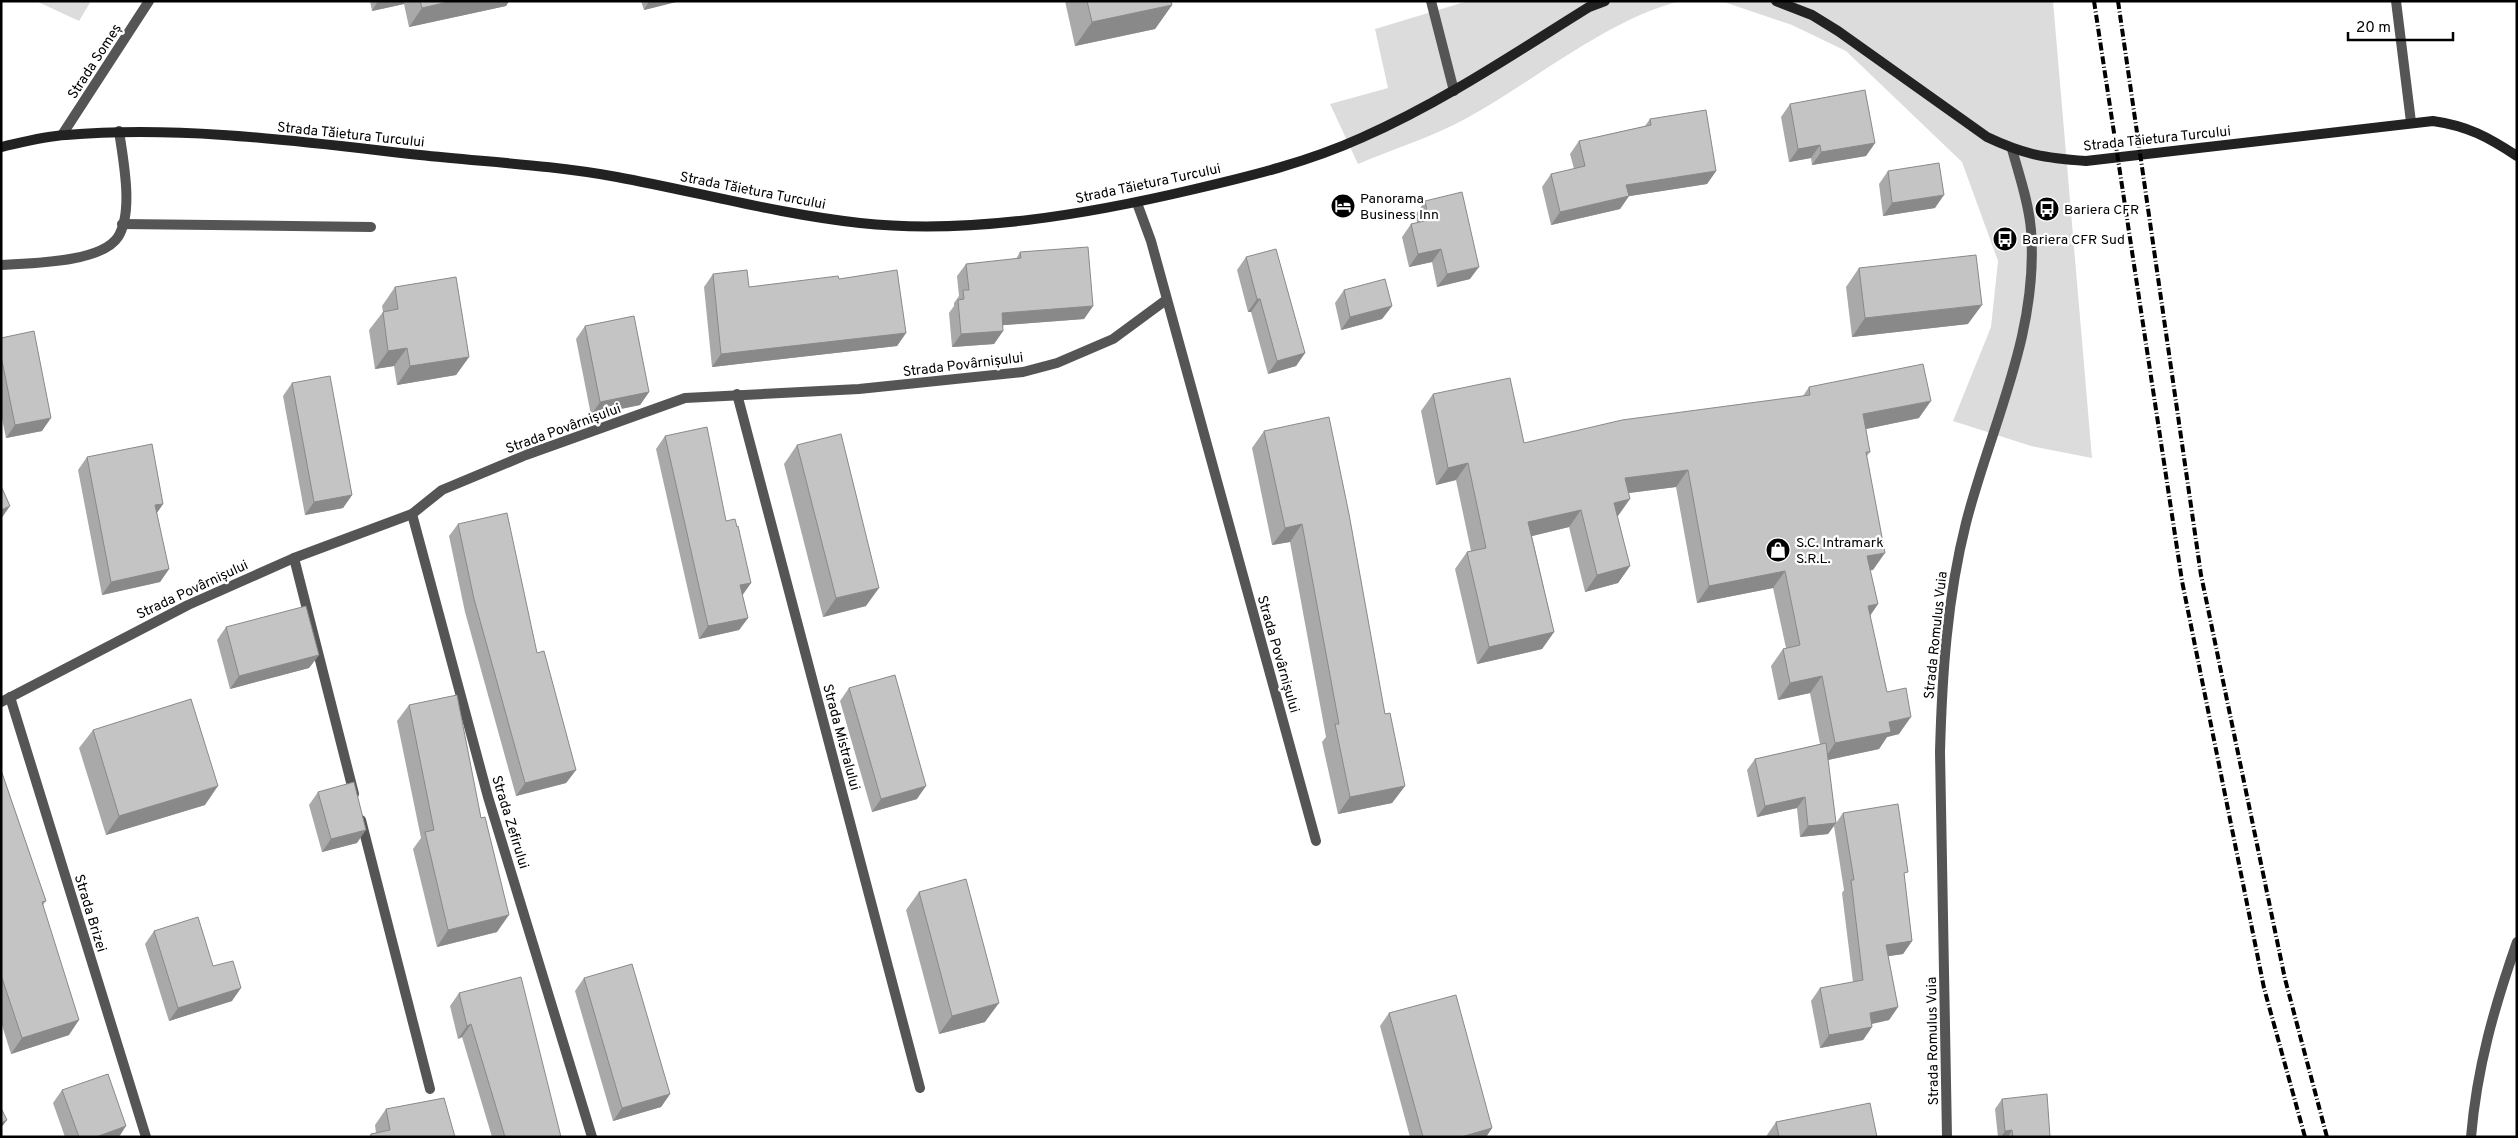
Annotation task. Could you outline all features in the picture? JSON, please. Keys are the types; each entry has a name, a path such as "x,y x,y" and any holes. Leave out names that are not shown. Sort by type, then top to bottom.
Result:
{"main road":[{"name":"Strada Tăietura Turcului","path":"1,146 62,135 119,131 278,139 610,176 779,212 863,224 920,226 1049,217 1136,203 1259,174 1327,152 1365,136 1454,91 1591,4 1605,1"},
{"name":"Strada Tăietura Turcului","path":"1776,1 1812,15 1838,31 1987,138 2012,149 2040,157 2086,160 2411,122 2434,121 2458,125 2483,134 2517,156"}],"street":[{"name":"Strada Someș","path":"62,135 149,1"},
{"path":"1431,1 1454,91"},
{"path":"2396,1 2411,122"},
{"path":"1,265 67,261 106,248 118,237 126,212 124,164 119,131"},
{"name":"Strada Romulus Vuia","path":"1947,1137 1940,752 1942,690 1953,589 1965,525 2027,323 2032,257 2031,229 2012,149"},
{"name":"Strada Povârnișului","path":"1136,203 1151,241 1316,841"},
{"path":"122,224 371,227"},
{"name":"Strada Povârnișului","path":"6,699 188,605 294,558 412,514 442,490 526,455 685,398 859,389 1023,372 1057,364 1113,339 1166,300"},
{"name":"Strada Mistralului","path":"737,394 920,1088"},
{"name":"Strada Zefirului","path":"412,514 488,796 592,1137"},
{"path":"294,558 430,1089"},
{"name":"Strada Brizei","path":"6,699 146,1137"},
{"path":"2471,1137 2475,1095 2492,1017 2517,942"}],"shaded area":[{"path":"36,1 91,1 79,21"},
{"path":"1468,1 1681,1 1654,9 1626,21 1454,125 1358,164 1330,104 1388,88 1375,29"},
{"path":"1721,1 2053,1 2092,458 2031,446 1953,421 1991,327 1998,261 1962,162 1846,51 1792,25"}],"building":[{"path":"420,1 452,1 422,8"},
{"path":"1087,1 1171,1 1172,5 1092,22"},
{"path":"1865,90 1875,143 1821,152 1820,145 1798,149 1790,104"},
{"path":"1706,110 1716,171 1626,185 1629,196 1560,212 1551,174 1585,166 1579,141 1651,125 1650,119"},
{"path":"1939,163 1944,195 1892,203 1888,171"},
{"path":"1462,192 1479,267 1447,274 1441,249 1418,254 1411,224 1429,220 1425,201"},
{"path":"1088,247 1093,306 1002,313 1003,331 961,334 958,300 964,299 963,290 969,290 966,264 1021,258 1020,252"},
{"path":"1276,249 1305,353 1277,361 1246,257"},
{"path":"1976,255 1982,305 1865,318 1859,268"},
{"path":"747,270 749,287 838,276 839,279 897,270 906,333 721,354 713,274"},
{"path":"456,277 469,357 410,366 407,348 388,351 383,312 398,309 395,287"},
{"path":"1385,279 1392,306 1350,317 1344,290"},
{"path":"634,316 649,392 600,402 585,326"},
{"path":"34,331 51,418 15,425 1,356 1,338"},
{"path":"1923,364 1931,401 1863,414 1870,452 1866,452 1885,553 1867,556 1878,604 1868,606 1887,692 1906,688 1911,717 1889,722 1891,732 1835,743 1822,676 1790,683 1783,649 1800,645 1785,571 1709,586 1688,470 1625,478 1630,499 1614,503 1630,566 1597,575 1581,510 1528,522 1554,632 1489,647 1467,552 1486,548 1468,463 1448,468 1433,394 1510,378 1524,443 1622,420 1810,395 1809,387"},
{"path":"330,376 352,495 314,502 292,383"},
{"path":"1329,417 1349,514 1385,714 1390,713 1405,786 1350,797 1335,724 1339,724 1302,524 1285,528 1264,431"},
{"path":"707,427 726,521 735,519 738,526 751,583 740,585 748,618 708,626 665,436"},
{"path":"841,434 879,588 836,598 797,445"},
{"path":"152,444 163,504 155,505 169,569 111,582 87,457"},
{"path":"1,486 10,506 1,510"},
{"path":"507,513 537,653 544,651 576,770 525,783 474,599 458,524"},
{"path":"306,606 319,655 239,676 226,627"},
{"path":"895,675 926,786 881,799 849,688"},
{"path":"457,695 481,818 485,817 509,915 448,930 425,832 434,830 409,705"},
{"path":"191,699 218,786 119,816 93,730"},
{"path":"1826,743 1836,823 1808,826 1805,797 1765,806 1755,759"},
{"path":"1,770 46,901 42,902 79,1020 22,1038 1,975"},
{"path":"354,782 366,830 331,839 318,792"},
{"path":"1898,804 1908,872 1904,873 1912,941 1886,945 1898,1007 1870,1013 1872,1027 1829,1035 1820,988 1863,980 1851,880 1854,880 1843,813"},
{"path":"966,879 999,1003 952,1016 919,892"},
{"path":"198,917 213,966 233,961 241,988 178,1008 154,931"},
{"path":"632,964 670,1094 622,1108 584,978"},
{"path":"521,977 561,1137 505,1137 471,1024 467,1026 459,993"},
{"path":"1456,995 1492,1128 1461,1137 1423,1137 1389,1013"},
{"path":"108,1074 126,1126 96,1137 79,1137 62,1090"},
{"path":"2047,1094 2050,1137 2013,1137 2012,1130 2005,1131 2002,1099"},
{"path":"444,1098 455,1137 371,1137 371,1134 390,1130 386,1109"},
{"path":"1870,1103 1877,1137 1779,1137 1776,1122"},
{"path":"1,1108 7,1120 1,1123"}],"railway":[{"path":"2094,1 2182,581 2264,988 2305,1137"},
{"path":"2118,1 2201,575 2285,979 2327,1137"}],"place":[{"name":"Panorama Business Inn","path":"1343,206"},
{"name":"Bariera CFR","path":"2047,209"},
{"name":"Bariera CFR Sud","path":"2005,239"},
{"name":"S.C. Intramark S.R.L.","path":"1778,550"}]}
